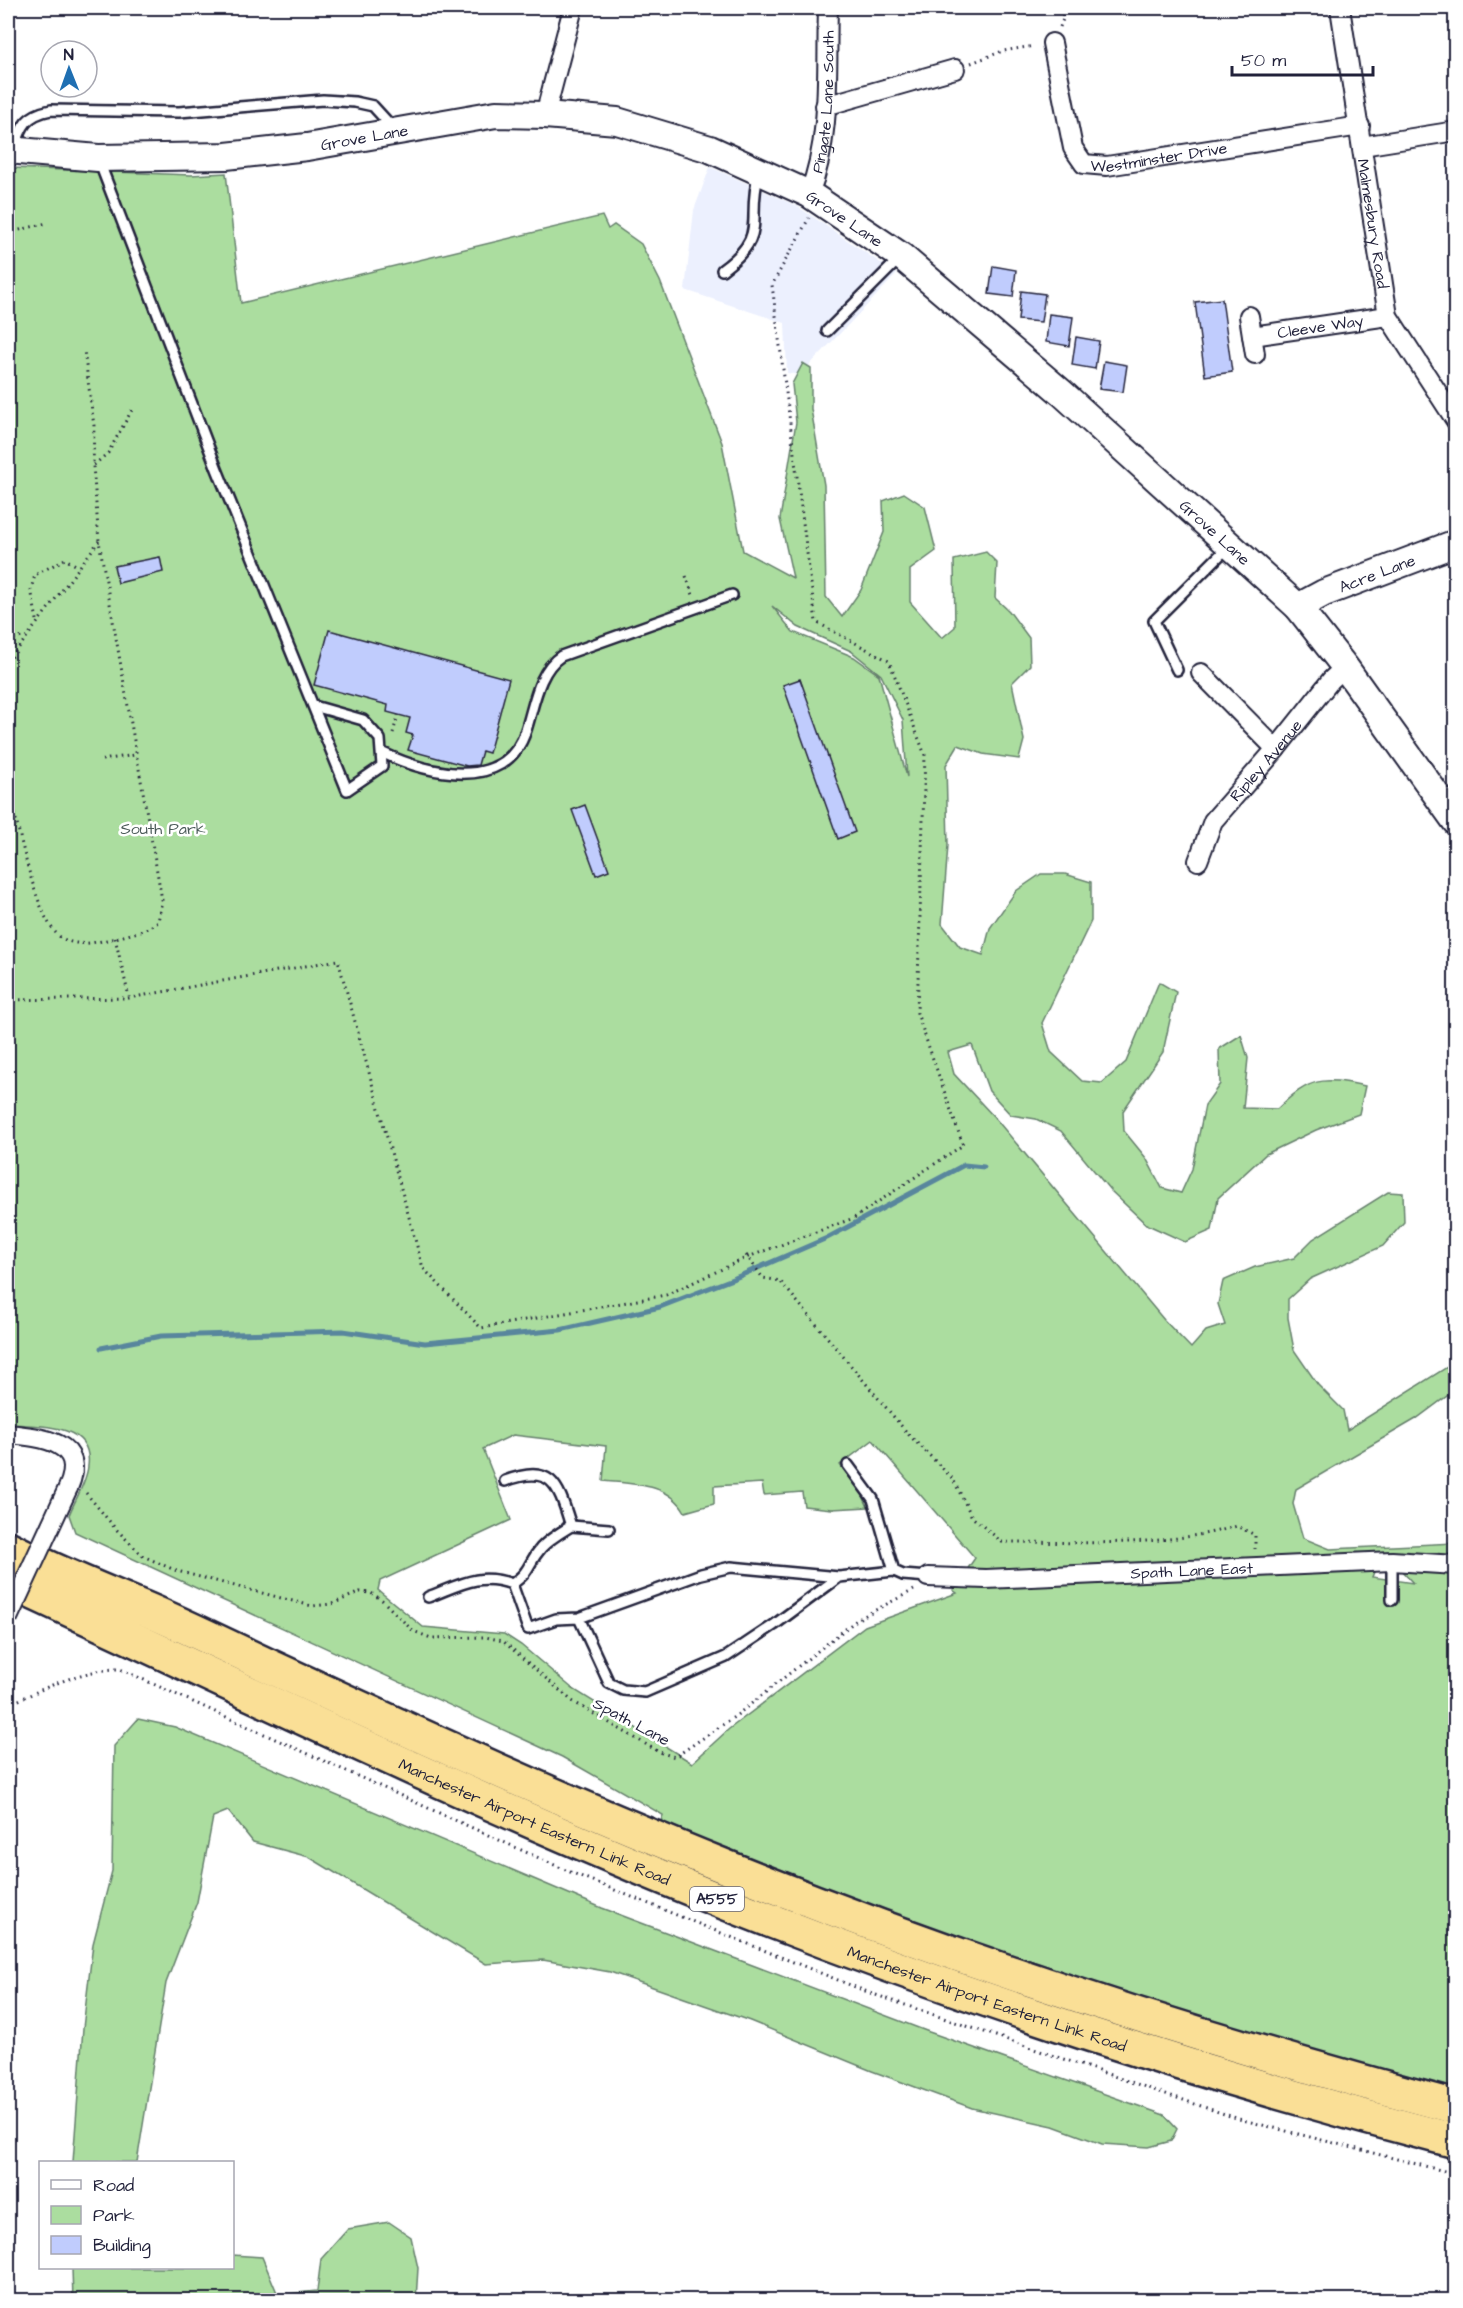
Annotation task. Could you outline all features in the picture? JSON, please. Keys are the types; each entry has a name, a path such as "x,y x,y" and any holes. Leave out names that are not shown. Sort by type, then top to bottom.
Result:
{"highway":[{"path":"8,1528 145,1609"},
{"name":"Manchester Airport Eastern Link Road","path":"8,1548 52,1571 145,1609 605,1816 824,1905 1114,2007 1302,2065 1455,2107"},
{"name":"Manchester Airport Eastern Link Road","path":"8,1581 440,1781 708,1896 930,1979 1071,2028 1335,2108 1455,2141"}],"main road":[{"name":"Grove Lane","path":"10,150 98,158 226,156 308,147 496,114 545,115 617,121 710,148 813,197 843,215 901,256 1062,393 1298,607 1346,667 1455,822"},
{"name":"Acre Lane","path":"1298,607 1324,593 1455,543"}],"street":[{"path":"545,115 573,8"},
{"name":"Pingate Lane South","path":"813,197 819,168 825,106 828,8"},
{"name":"Malmesbury Road","path":"1340,8 1388,316 1455,421"},
{"name":"Westminster Drive","path":"1052,43 1073,147 1084,164 1107,166 1360,126"},
{"path":"825,106 955,69"},
{"path":"1362,146 1455,131"},
{"name":"Cleeve Way","path":"1249,316 1254,345 1388,316"},
{"name":"Ripley Avenue","path":"1198,861 1213,821 1276,749 1330,680 1346,667"},
{"path":"1201,673 1276,749"},
{"path":"8,1434 43,1437 57,1443 67,1451 72,1462 70,1484 8,1618"},
{"name":"Spath Lane East","path":"928,1577 986,1579 1392,1561 1455,1565"}],"lane":[{"path":"10,150 27,121 36,113 51,110 179,112 323,100 355,102 373,106 397,132"},
{"path":"98,158 212,459 347,790 382,766 380,739 363,720 314,706"},
{"path":"722,270 740,257 753,238 756,214 753,194 759,171"},
{"path":"827,331 901,256"},
{"path":"1177,670 1154,621 1230,545"},
{"path":"381,752 403,763 439,772 472,774 495,767 513,753 525,732 530,711 551,662 561,656 732,595"},
{"path":"848,1465 873,1499 894,1572"},
{"path":"504,1481 531,1474 554,1480 559,1488 571,1526"},
{"path":"428,1597 483,1577 512,1584 526,1574 539,1550 546,1543 571,1526 609,1529"},
{"path":"1392,1561 1392,1600"},
{"path":"512,1584 528,1629 556,1619 579,1618 701,1574 731,1567 839,1577 894,1572 928,1577"},
{"path":"579,1618 609,1683 623,1690 645,1692 726,1657 839,1577"}],"path":[{"path":"955,69 1003,51 1052,43"},
{"path":"8,1000 129,998 338,960 423,1268 481,1328 666,1295 748,1257 854,1218 963,1145 917,1013 925,755 889,661 816,622 772,285 813,197"},
{"path":"8,234 47,223"},
{"path":"8,784 35,889 49,923 58,935 83,944 115,938 149,928 158,922 162,900 99,541 93,466 94,426 84,350"},
{"path":"93,466 108,453 133,408"},
{"path":"8,662 24,637 99,541"},
{"path":"37,620 31,589 35,575 64,559 79,567"},
{"path":"686,576 697,608"},
{"path":"8,640 24,637"},
{"path":"102,760 135,754"},
{"path":"115,938 129,998"},
{"path":"748,1257 763,1278 780,1281 909,1435 953,1479 972,1517 1002,1542 1147,1540 1209,1534 1237,1526 1255,1534 1256,1568"},
{"name":"Spath Lane","path":"70,1484 82,1488 115,1528 143,1556 177,1572 312,1606 332,1604 360,1592 371,1593 382,1600 413,1632 439,1639 486,1637 503,1641 572,1701 659,1752 675,1757 737,1715 858,1619 903,1595 947,1578"}],"shaded area":[{"path":"710,167 797,206 897,274 800,375 787,373 785,323 685,290 694,210"}],"green space":[{"name":"South Park","path":"8,169 191,175 226,173 241,303 602,216 608,229 614,225 641,244 660,281 722,443 743,551 793,578 780,519 796,422 792,384 803,363 811,368 811,409 824,485 826,597 842,617 861,590 884,532 883,501 904,493 925,507 936,551 910,570 910,602 942,638 955,627 954,560 986,552 997,563 995,598 1009,611 1029,638 1030,665 1012,683 1024,740 1019,759 983,754 958,745 946,765 948,845 942,924 960,947 983,955 990,928 1016,891 1041,874 1065,874 1091,882 1091,921 1042,1023 1051,1052 1082,1081 1102,1083 1126,1062 1159,982 1176,992 1163,1052 1123,1111 1124,1131 1146,1158 1162,1188 1181,1193 1192,1169 1205,1105 1220,1084 1219,1049 1241,1035 1248,1058 1243,1108 1277,1109 1298,1091 1317,1082 1337,1081 1365,1086 1359,1114 1316,1130 1266,1154 1218,1198 1212,1230 1185,1242 1146,1224 1110,1190 1061,1131 1036,1119 1011,1115 989,1091 972,1045 948,1052 954,1074 995,1118 1164,1320 1191,1348 1206,1331 1225,1325 1218,1304 1223,1281 1255,1267 1294,1258 1313,1239 1388,1192 1403,1193 1404,1222 1383,1246 1310,1279 1288,1299 1288,1318 1294,1350 1318,1385 1343,1410 1347,1430 1455,1362 1455,1390 1416,1419 1296,1489 1293,1504 1303,1538 1330,1549 1455,1543 1455,2093 1004,1959 659,1827 663,1815 562,1757 75,1532 69,1515 83,1484 88,1466 87,1452 82,1441 61,1429 8,1424","holes":["772,606 798,627 851,651 881,675 903,720 907,777 879,675 854,657 793,632","513,1435 606,1446 603,1481 638,1484 660,1490 678,1502 685,1512 714,1504 714,1486 762,1483 764,1495 802,1492 804,1506 832,1509 868,1507 862,1494 840,1465 873,1440 975,1558 953,1590 957,1593 865,1626 729,1729 692,1763 573,1689 521,1645 504,1634 423,1627 378,1590 380,1581 511,1520 483,1449","1376,1567 1398,1567 1413,1583 1372,1577"]},
{"path":"138,1719 175,1727 602,1908 929,2032 1164,2115 1177,2129 1171,2141 1149,2147 1102,2144 1053,2126 972,2108 872,2071 750,2021 610,1972 543,1960 486,1964 309,1857 253,1842 228,1811 213,1817 197,1902 166,1983 137,2161 73,2161 83,2028 93,1944 112,1871 114,1746"},
{"path":"389,2222 411,2237 418,2268 416,2300 73,2300 72,2269 234,2269 234,2255 262,2257 278,2295 317,2291 321,2259 348,2229"}],"building":[{"path":"993,266 1016,270 1013,297 989,294"},
{"path":"1021,291 1045,294 1041,322 1018,320"},
{"path":"1222,299 1232,372 1205,376 1195,302"},
{"path":"1049,314 1073,317 1069,346 1046,342"},
{"path":"1076,337 1099,341 1095,369 1072,365"},
{"path":"1104,361 1127,365 1123,392 1099,389"},
{"path":"160,557 163,572 118,583 114,566"},
{"path":"329,630 509,679 489,753 482,751 478,765 467,766 408,750 413,735 406,733 410,718 387,712 388,705 314,685"},
{"path":"800,679 855,832 838,839 783,685"},
{"path":"585,805 609,870 596,875 572,810"}],"waterway":[{"path":"101,1348 161,1336 343,1331 425,1343 560,1330 660,1307 735,1278 827,1238 964,1165 984,1167"}]}
